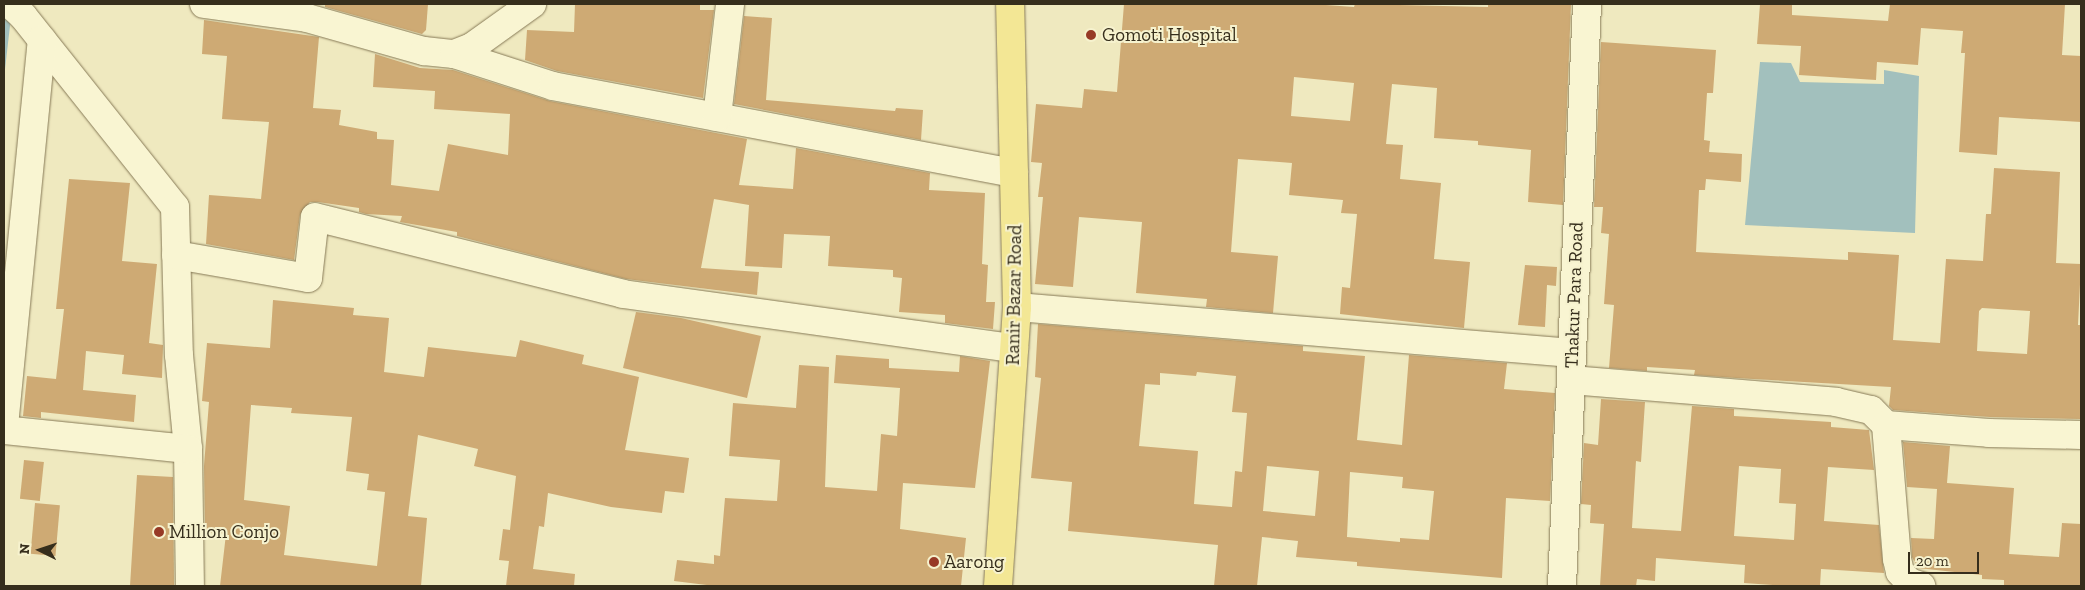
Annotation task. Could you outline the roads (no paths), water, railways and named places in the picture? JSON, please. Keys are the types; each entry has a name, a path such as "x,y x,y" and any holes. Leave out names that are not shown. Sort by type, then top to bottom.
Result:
{"main road":[{"name":"Ranir Bazar Road","path":"998,586 1017,306 1010,4"}],"street":[{"path":"10,4 42,40 176,207 179,355 188,449 190,586"},
{"path":"204,4 308,11 424,51 454,54 554,86 1014,173"},
{"path":"454,54 472,47 532,4"},
{"path":"717,117 730,4"},
{"name":"Thakur Para Road","path":"1562,586 1587,4"},
{"path":"4,426 42,40"},
{"path":"176,256 308,278 315,217 623,294 1014,348"},
{"path":"1017,306 1572,353"},
{"path":"1571,380 1836,402 1871,410 1886,425 1897,559 1900,572 1909,582 1921,586"},
{"path":"1886,425 1989,433 2081,435"},
{"path":"4,430 188,449"}],"water":[{"path":"4,15 11,17 4,78"},
{"path":"1760,62 1791,63 1800,82 1884,84 1884,70 1919,76 1915,233 1745,225"}],"place":[{"name":"Gomoti Hospital","path":"1091,35"},
{"name":"Million Conjo","path":"159,532"},
{"name":"Aarong","path":"934,562"}]}
